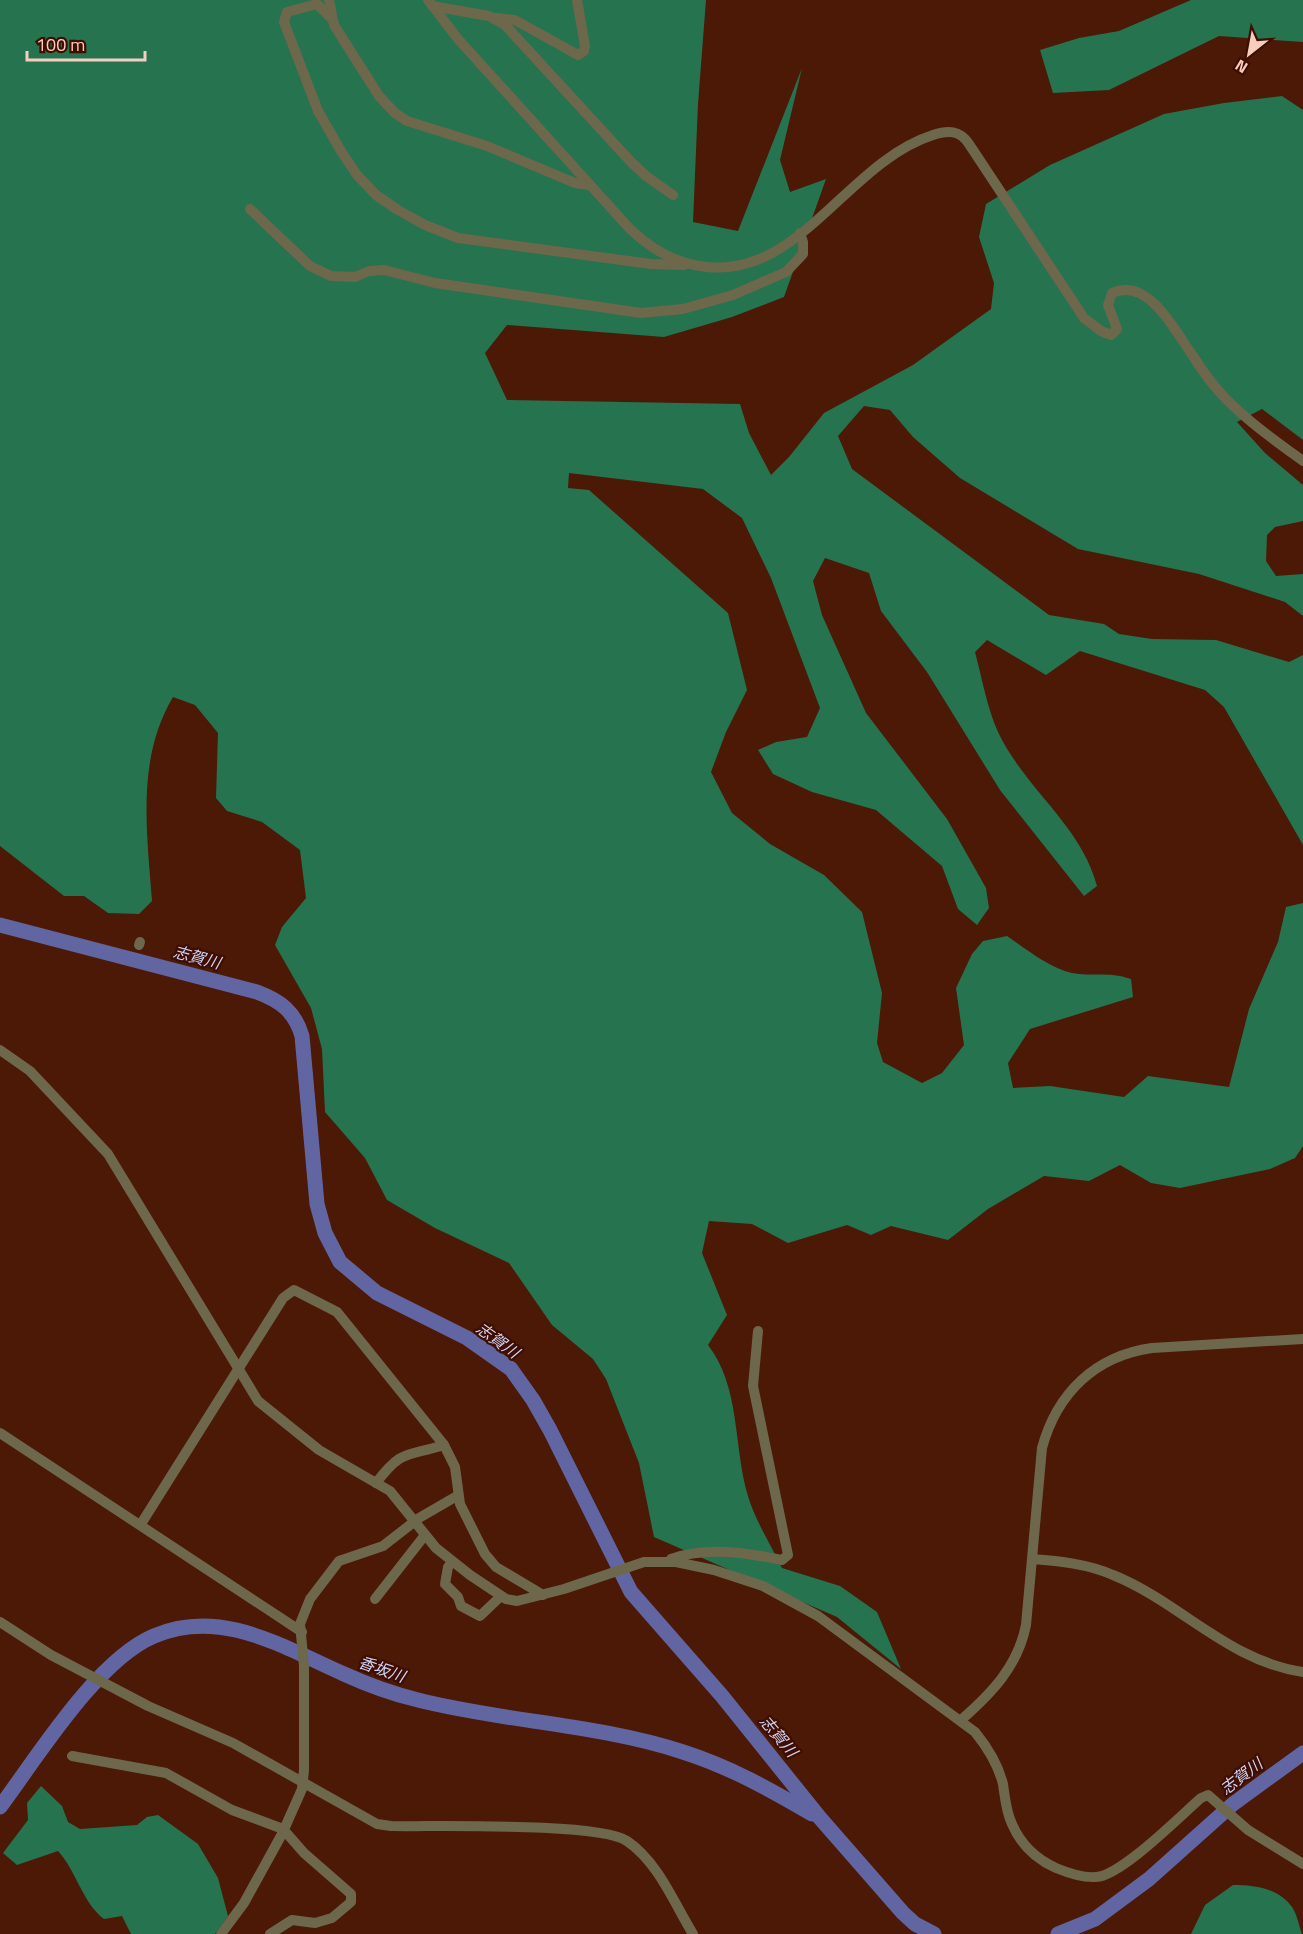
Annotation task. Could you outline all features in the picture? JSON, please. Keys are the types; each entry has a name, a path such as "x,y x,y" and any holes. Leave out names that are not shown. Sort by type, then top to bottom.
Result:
{"street":[{"path":"329,0 332,19"},
{"path":"430,3 515,20 578,55 584,51 585,46 577,0"},
{"path":"430,3 458,39 639,238 659,253 687,263 722,269 749,265 779,249 800,233 889,155 930,136 946,132 960,134 969,144 1084,318 1101,331 1111,335 1117,329 1117,323 1108,304 1112,293 1126,290 1146,298 1172,324 1192,356 1226,398 1303,461"},
{"path":"590,185 575,183 487,146 417,124 394,113 379,96 332,19 317,4 292,9 288,12 284,22 318,111 357,175 386,203 425,225 458,238 651,264 680,267 687,263"},
{"path":"496,18 516,34 631,162 646,176 674,195"},
{"path":"250,209 310,266 331,276 355,277 369,271 384,270 435,284 641,313 683,309 733,295 786,272 803,254 804,242 800,233"},
{"path":"0,1050 30,1071 108,1154 258,1401 276,1418 320,1450 394,1495 425,1535 452,1562 501,1596 517,1601 604,1576 628,1565 667,1561 705,1553 745,1553 783,1560 788,1555 753,1386 758,1331"},
{"path":"141,1524 283,1298 291,1291 298,1292 337,1312 444,1445 455,1467 457,1496 477,1542 489,1561 543,1594"},
{"path":"961,1720 995,1687 1018,1653 1026,1625 1040,1459 1046,1435 1059,1406 1084,1376 1117,1356 1140,1350 1303,1339"},
{"path":"0,1433 141,1524 302,1634"},
{"path":"376,1483 390,1465 406,1453 444,1445"},
{"path":"221,1934 244,1903 283,1828 303,1782 303,1666 300,1620 304,1611 335,1565 383,1545 457,1496"},
{"path":"375,1599 425,1535"},
{"path":"1032,1559 1087,1567 1114,1575 1237,1650 1270,1665 1303,1672"},
{"path":"667,1561 699,1566 746,1580 794,1602 961,1720 975,1732 993,1756 1002,1781 1008,1816 1017,1836 1032,1853 1062,1870 1096,1877 1109,1873 1128,1861 1201,1798 1208,1795 1238,1822 1303,1864"},
{"path":"452,1562 448,1567 445,1584 458,1597 461,1606 480,1616 501,1596"},
{"path":"0,1622 51,1655 116,1690 233,1743 383,1826 583,1830 617,1836 631,1844 651,1865 693,1934"},
{"path":"72,1756 166,1773 231,1810 283,1828 304,1853 348,1890 352,1898 347,1906 332,1918 315,1923 292,1920 270,1934"}],"green space":[{"path":"0,0 706,0 698,104 693,222 738,231 802,68 780,160 790,192 826,179 784,297 732,317 664,337 507,325 485,353 507,400 740,404 749,433 771,475 789,457 824,413 913,365 991,309 994,283 979,237 986,204 1050,165 1164,114 1224,103 1282,96 1303,110 1303,440 1262,409 1237,422 1265,453 1303,485 1303,521 1275,527 1267,535 1266,561 1276,576 1303,574 1303,616 1285,602 1199,574 1078,549 960,478 913,437 890,410 864,406 838,436 852,469 1049,615 1104,624 1119,634 1152,639 1216,640 1289,662 1303,655 1303,845 1224,707 1205,690 1080,651 1046,675 987,640 975,652 994,723 1009,752 1023,772 1079,844 1097,886 1084,896 1000,790 927,672 881,611 869,573 825,558 813,581 822,615 866,713 947,819 986,888 989,908 977,925 958,909 942,866 876,810 812,792 773,774 758,750 776,742 807,737 820,708 771,578 742,518 703,489 569,473 568,488 589,490 728,613 747,690 726,732 711,772 732,813 770,844 824,875 862,912 882,993 877,1043 883,1062 922,1083 942,1073 964,1045 956,988 972,954 983,941 1007,936 1038,958 1063,971 1114,975 1131,979 1133,997 1030,1029 1008,1063 1013,1088 1050,1086 1124,1097 1148,1076 1229,1087 1249,1009 1278,942 1286,907 1303,903 1303,1146 1295,1158 1270,1169 1180,1188 1151,1183 1120,1165 1089,1181 1044,1176 988,1209 948,1240 891,1226 871,1235 847,1225 788,1243 752,1224 709,1221 702,1253 727,1315 708,1345 719,1362 726,1380 735,1418 743,1477 755,1514 782,1568 840,1586 877,1612 901,1669 837,1617 654,1537 639,1463 606,1379 593,1359 552,1325 509,1263 435,1228 387,1200 365,1158 325,1112 322,1049 311,1008 275,945 282,927 306,898 300,850 262,822 227,811 216,798 218,733 195,705 173,697 161,721 153,745 147,796 152,901 139,914 108,913 84,896 64,896 0,846"},
{"path":"1191,0 1303,0 1303,42 1219,36 1109,90 1053,93 1040,50 1079,38 1119,31"},
{"path":"41,1786 62,1806 68,1822 80,1829 137,1825 147,1817 158,1815 198,1844 218,1878 228,1916 215,1934 131,1934 122,1916 104,1919 96,1912 58,1851 17,1865 3,1853 28,1820 27,1803"},
{"path":"1233,1885 1266,1889 1280,1896 1294,1910 1302,1934 1191,1934 1205,1905"}],"waterway":[{"name":"志賀川","path":"0,925 257,992 286,1008 295,1020 302,1036 317,1204 325,1233 340,1262 377,1293 467,1338 511,1369 533,1400 550,1430 631,1592 722,1696 820,1818 903,1913 915,1924 934,1934"},
{"name":"香坂川","path":"0,1807 70,1711 111,1666 133,1648 154,1636 179,1628 204,1626 228,1628 252,1634 362,1682 409,1698 618,1735 683,1752 765,1787 812,1814"},
{"name":"志賀川","path":"1058,1934 1095,1919 1149,1879 1233,1804 1303,1753"}]}
